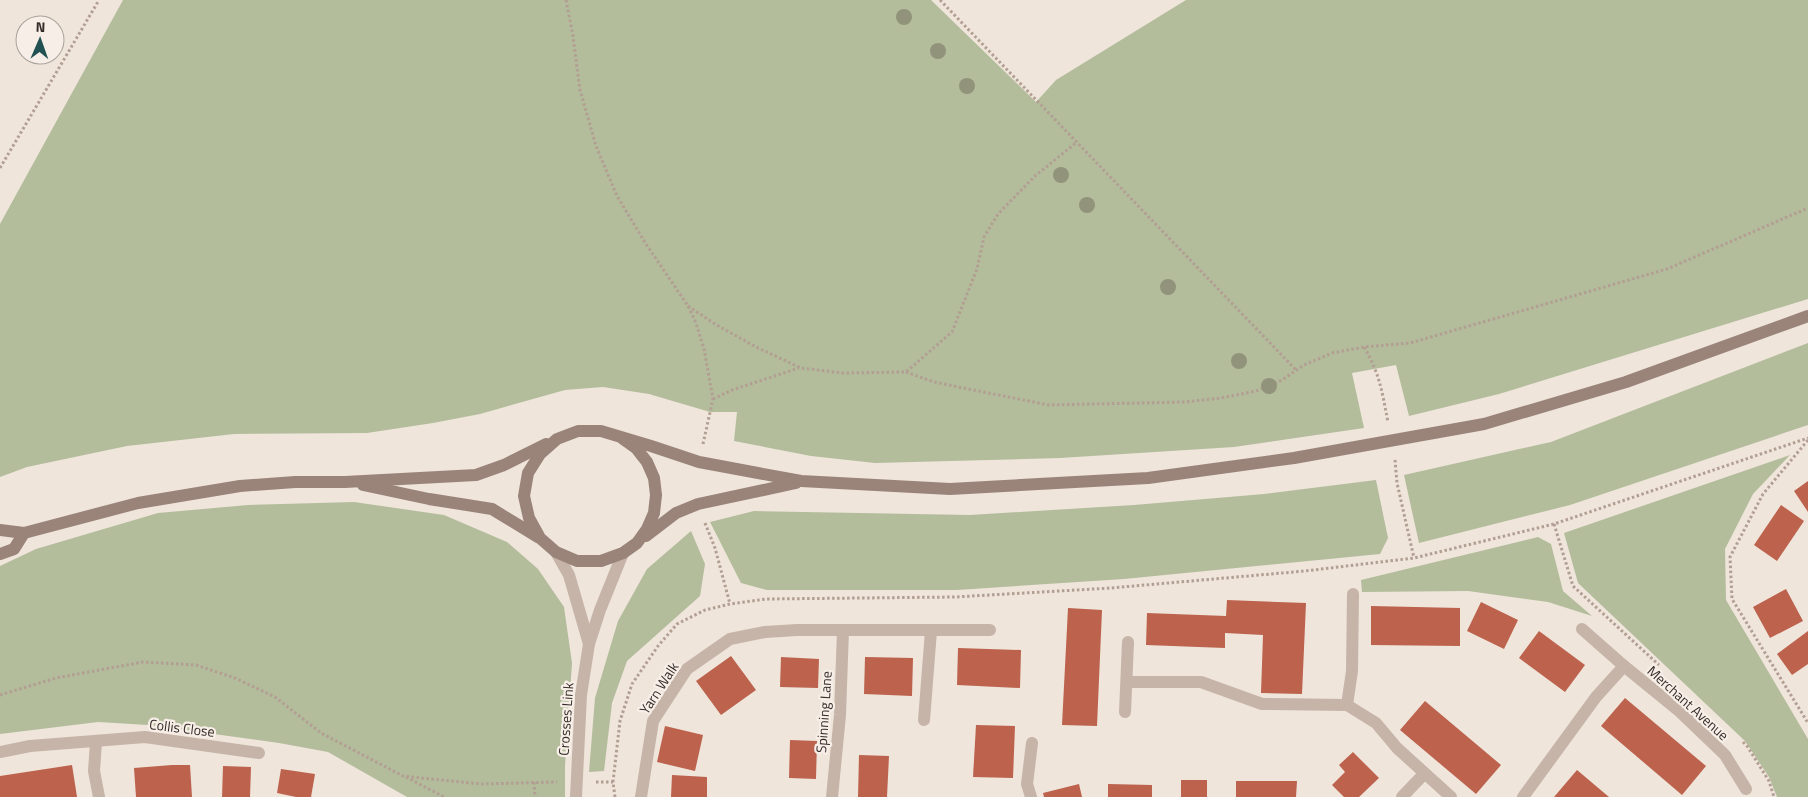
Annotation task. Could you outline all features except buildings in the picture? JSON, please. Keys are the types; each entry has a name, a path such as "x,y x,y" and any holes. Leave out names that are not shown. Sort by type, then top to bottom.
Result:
{"main road":[{"path":"0,530 24,533 138,503 240,486 476,475 504,465 578,431 600,431 699,462 801,482 950,489 1148,478 1294,458 1484,424 1617,384 1808,316"},
{"path":"622,438 636,448 647,462 654,478 656,496 654,513 647,529 637,543"},
{"path":"540,538 528,518 524,496 528,473 540,454 557,439"},
{"path":"345,482 429,499 492,509 540,538 556,552 578,561 601,561 623,553 676,513 698,504 801,482"},
{"path":"0,554 14,549 24,533"}],"street":[{"path":"556,552 569,575 588,644"},
{"path":"588,644 623,553"},
{"path":"1347,704 1352,671 1353,594"},
{"name":"Merchant Avenue","path":"1582,629 1678,710 1725,755 1746,789"},
{"name":"Spinning Lane","path":"832,797 840,715 843,630"},
{"path":"924,720 931,630"},
{"name":"Yarn Walk","path":"641,797 653,721 687,668 730,639 765,632 990,630"},
{"path":"1125,712 1128,642"},
{"name":"Crosses Link","path":"576,797 581,695 588,644"},
{"path":"1523,797 1596,696 1624,666"},
{"path":"1127,682 1201,682 1262,704 1347,704 1376,723 1397,748 1451,797"},
{"name":"Collis Close","path":"0,752 30,746 145,737 259,754"},
{"path":"96,742 94,771 99,797"},
{"path":"1031,797 1027,784 1032,743"},
{"path":"1402,797 1424,774"}],"path":[{"path":"0,168 98,0"},
{"path":"566,0 580,90 596,146 617,196 646,244 688,306 696,323 704,349 713,399 732,390 801,368"},
{"path":"940,0 1297,370"},
{"path":"906,372 952,332 977,269 984,237 998,214 1036,176 1077,142"},
{"path":"688,306 756,348 801,368 843,373 906,372 934,382 1048,405 1184,402 1221,398 1256,391 1282,380 1297,370 1332,353 1364,347 1410,343 1667,269 1808,208"},
{"path":"1364,347 1381,383 1397,483 1414,558"},
{"path":"615,797 613,782 620,720 632,684 658,646 677,624 714,608 766,599 955,596 1111,588 1305,571 1414,558 1554,524 1808,439"},
{"path":"1808,439 1763,494 1730,557 1732,599 1808,723"},
{"path":"1554,524 1573,586 1662,668"},
{"path":"0,695 56,678 143,662 196,665 235,678 275,697 321,733 444,797"},
{"path":"1740,740 1747,746 1769,781 1774,797"},
{"path":"403,776 481,784 613,782"},
{"path":"534,782 535,797"}],"green space":[{"path":"123,0 931,0 1036,102 1056,80 1186,0 1808,0 1808,299 1499,394 1409,416 1396,365 1352,373 1364,428 1234,447 1060,458 875,463 811,456 734,441 737,412 710,412 649,394 603,387 565,390 480,414 367,433 234,434 127,446 27,467 0,477 0,224"},
{"path":"1808,343 1808,425 1570,505 1419,543 1404,475 1551,442"},
{"path":"1790,455 1753,494 1725,549 1726,600 1808,739 1808,797 1777,797 1769,777 1745,741 1578,583 1564,533"},
{"path":"1376,480 1388,538 1380,554 1124,579 957,590 767,590 741,583 710,522 754,511 970,515 1134,505 1264,494"},
{"path":"354,502 444,515 507,542 538,569 564,607 572,663 565,766 565,797 407,797 328,752 279,743 148,725 98,722 0,734 0,566 36,549 158,513 248,505"},
{"path":"691,531 705,564 700,596 627,661 612,703 604,771 589,772 595,698 618,621 647,569"},
{"path":"1538,537 1551,544 1563,591 1592,616 1548,602 1468,591 1362,592 1361,580"}]}
